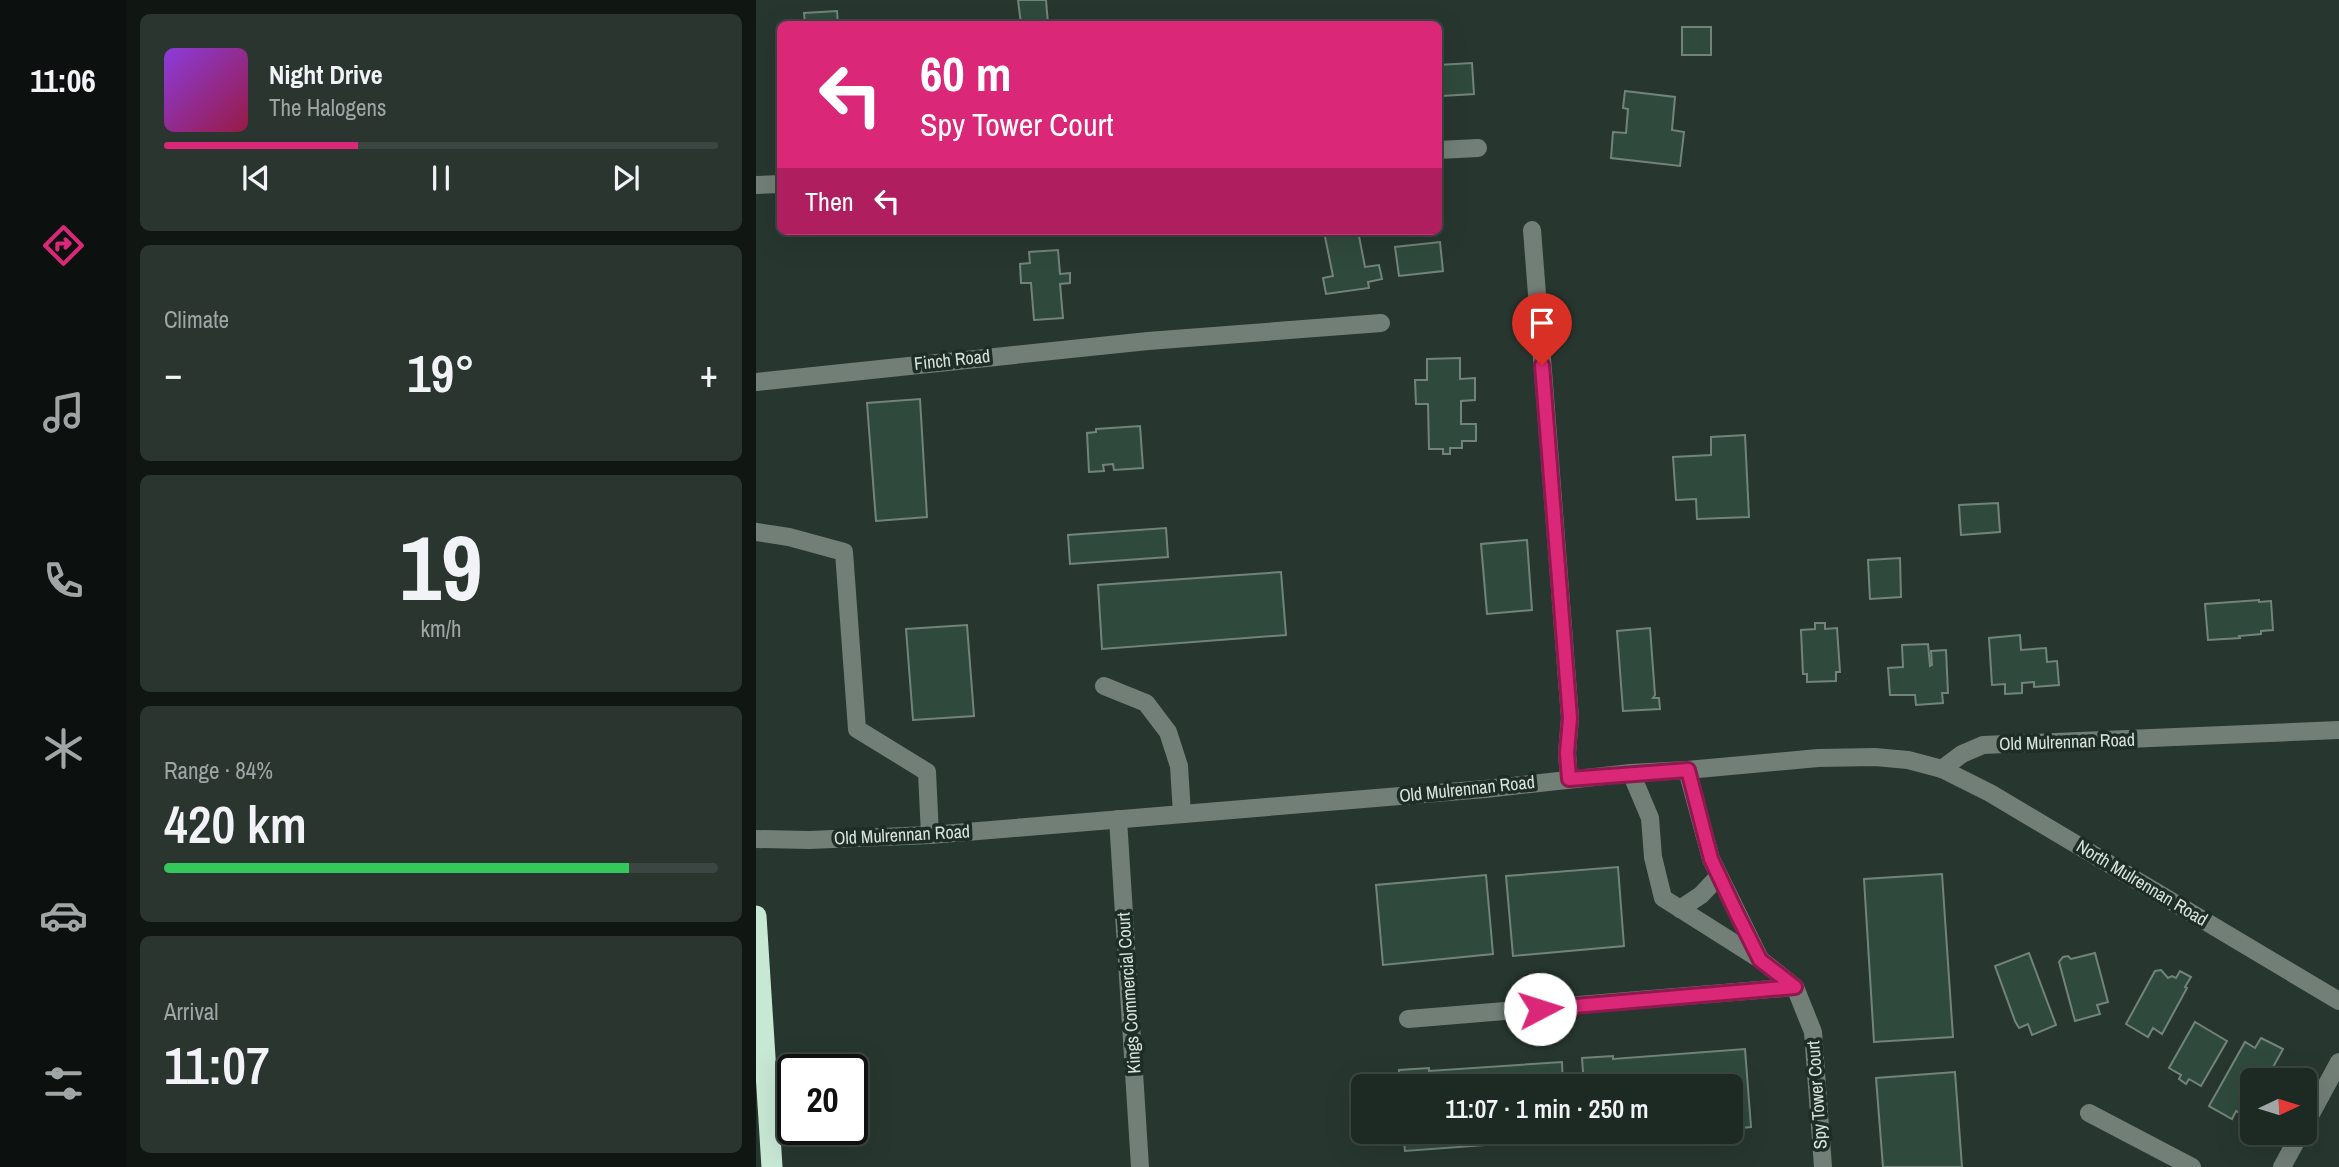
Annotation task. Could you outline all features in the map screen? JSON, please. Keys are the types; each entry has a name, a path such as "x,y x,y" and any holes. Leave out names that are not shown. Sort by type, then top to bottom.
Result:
{"highway":[{"path":"756,916 772,1167"}],"street":[{"path":"1442,150 1478,148"},
{"path":"756,185 777,184"},
{"path":"1532,230 1570,718 1567,753 1569,779"},
{"name":"Finch Road","path":"756,382 946,360 1381,323"},
{"path":"756,532 789,537 844,552 857,729 927,772 930,835"},
{"path":"1104,686 1146,702 1168,732 1179,766 1182,814"},
{"name":"Old Mulrennan Road","path":"756,839 809,840 930,835 1485,789 1631,773 1818,758 1875,757 1942,769 1962,754 1983,745 2339,730"},
{"name":"North Mulrennan Road","path":"1942,769 1990,793 2339,1001"},
{"path":"1688,770 1711,859 1760,960"},
{"path":"1631,773 1650,818 1653,857 1663,898 1760,960 1795,987"},
{"name":"Kings Commercial Court","path":"1118,819 1140,1167"},
{"path":"1680,909 1701,895 1719,876"},
{"path":"1408,1019 1795,987"},
{"name":"Spy Tower Court","path":"1795,987 1813,1032 1823,1167"},
{"path":"2317,1103 2339,1062"},
{"path":"2089,1113 2192,1167"},
{"path":"2282,1167 2294,1145"}],"building":[{"path":"1018,0 1046,0 1048,21 1021,21"},
{"path":"837,11 838,21 805,21 804,13"},
{"path":"1682,27 1711,27 1711,55 1682,55"},
{"path":"1472,63 1474,94 1442,96 1442,65"},
{"path":"1625,91 1675,97 1672,130 1684,132 1680,166 1611,158 1613,132 1626,133 1628,109 1623,108"},
{"path":"1325,235 1359,235 1365,267 1379,265 1382,279 1368,282 1369,288 1326,294 1323,278 1333,276"},
{"path":"1440,242 1443,271 1399,276 1395,247"},
{"path":"1058,250 1060,274 1070,273 1070,283 1060,284 1063,318 1034,320 1031,283 1021,283 1020,264 1030,263 1029,252"},
{"path":"1460,358 1460,379 1475,378 1475,400 1461,401 1461,424 1476,424 1476,441 1462,441 1462,448 1450,448 1450,454 1443,454 1443,449 1429,449 1428,404 1416,404 1415,380 1427,380 1427,359"},
{"path":"920,399 927,517 876,521 867,403"},
{"path":"1140,426 1143,468 1114,470 1113,464 1103,465 1104,471 1089,472 1087,433 1096,432 1096,429"},
{"path":"1745,435 1749,517 1697,519 1696,499 1676,500 1673,457 1711,455 1711,437"},
{"path":"1998,503 2000,532 1961,535 1959,505"},
{"path":"1166,528 1168,557 1070,564 1068,535"},
{"path":"1527,540 1532,610 1487,614 1481,544"},
{"path":"1900,558 1901,597 1870,599 1868,560"},
{"path":"1281,572 1286,635 1102,649 1098,585"},
{"path":"2271,601 2273,630 2239,636 2240,638 2208,640 2205,604"},
{"path":"1815,623 1825,623 1825,629 1837,628 1840,672 1836,672 1836,681 1807,682 1807,674 1803,674 1801,630 1815,629"},
{"path":"967,625 974,716 913,720 906,629"},
{"path":"1650,628 1655,695 1653,698 1659,698 1660,709 1623,711 1617,631"},
{"path":"2020,635 2021,650 2046,648 2047,662 2057,661 2059,685 2034,687 2034,682 2022,683 2022,693 2005,694 2005,684 1992,685 1989,638"},
{"path":"1928,644 1930,666 1931,651 1946,650 1948,693 1942,693 1943,703 1916,705 1915,695 1890,695 1888,668 1903,667 1902,645"},
{"path":"1618,867 1624,946 1513,956 1506,876"},
{"path":"1942,874 1953,1037 1874,1042 1864,879"},
{"path":"1486,875 1493,954 1383,965 1376,885"},
{"path":"2029,953 2056,1025 2032,1035 2028,1024 2019,1028 2015,1021 1995,966"},
{"path":"2095,953 2108,1002 2097,1005 2100,1014 2075,1021 2059,962 2063,957 2068,956 2071,959"},
{"path":"2161,970 2168,978 2176,978 2180,971 2191,977 2162,1034 2153,1028 2148,1037 2126,1024 2155,971"},
{"path":"2195,1022 2227,1041 2201,1086 2189,1079 2186,1084 2179,1079 2181,1075 2169,1068"},
{"path":"2261,1038 2283,1049 2273,1068 2240,1068 2240,1113 2236,1111 2232,1119 2209,1106 2245,1042 2255,1048"},
{"path":"1745,1049 1751,1127 1743,1128 1743,1074 1583,1074 1582,1058 1613,1056 1613,1059"},
{"path":"1562,1062 1562,1074 1399,1074 1399,1070 1429,1068 1429,1071"},
{"path":"1955,1072 1962,1167 1883,1167 1876,1078"},
{"path":"1404,1144 1500,1144 1405,1151"}],"route":[{"path":"1540,1009 1795,987 1760,960 1736,912 1711,859 1688,770 1569,779 1567,753 1570,718 1542,365"}]}
